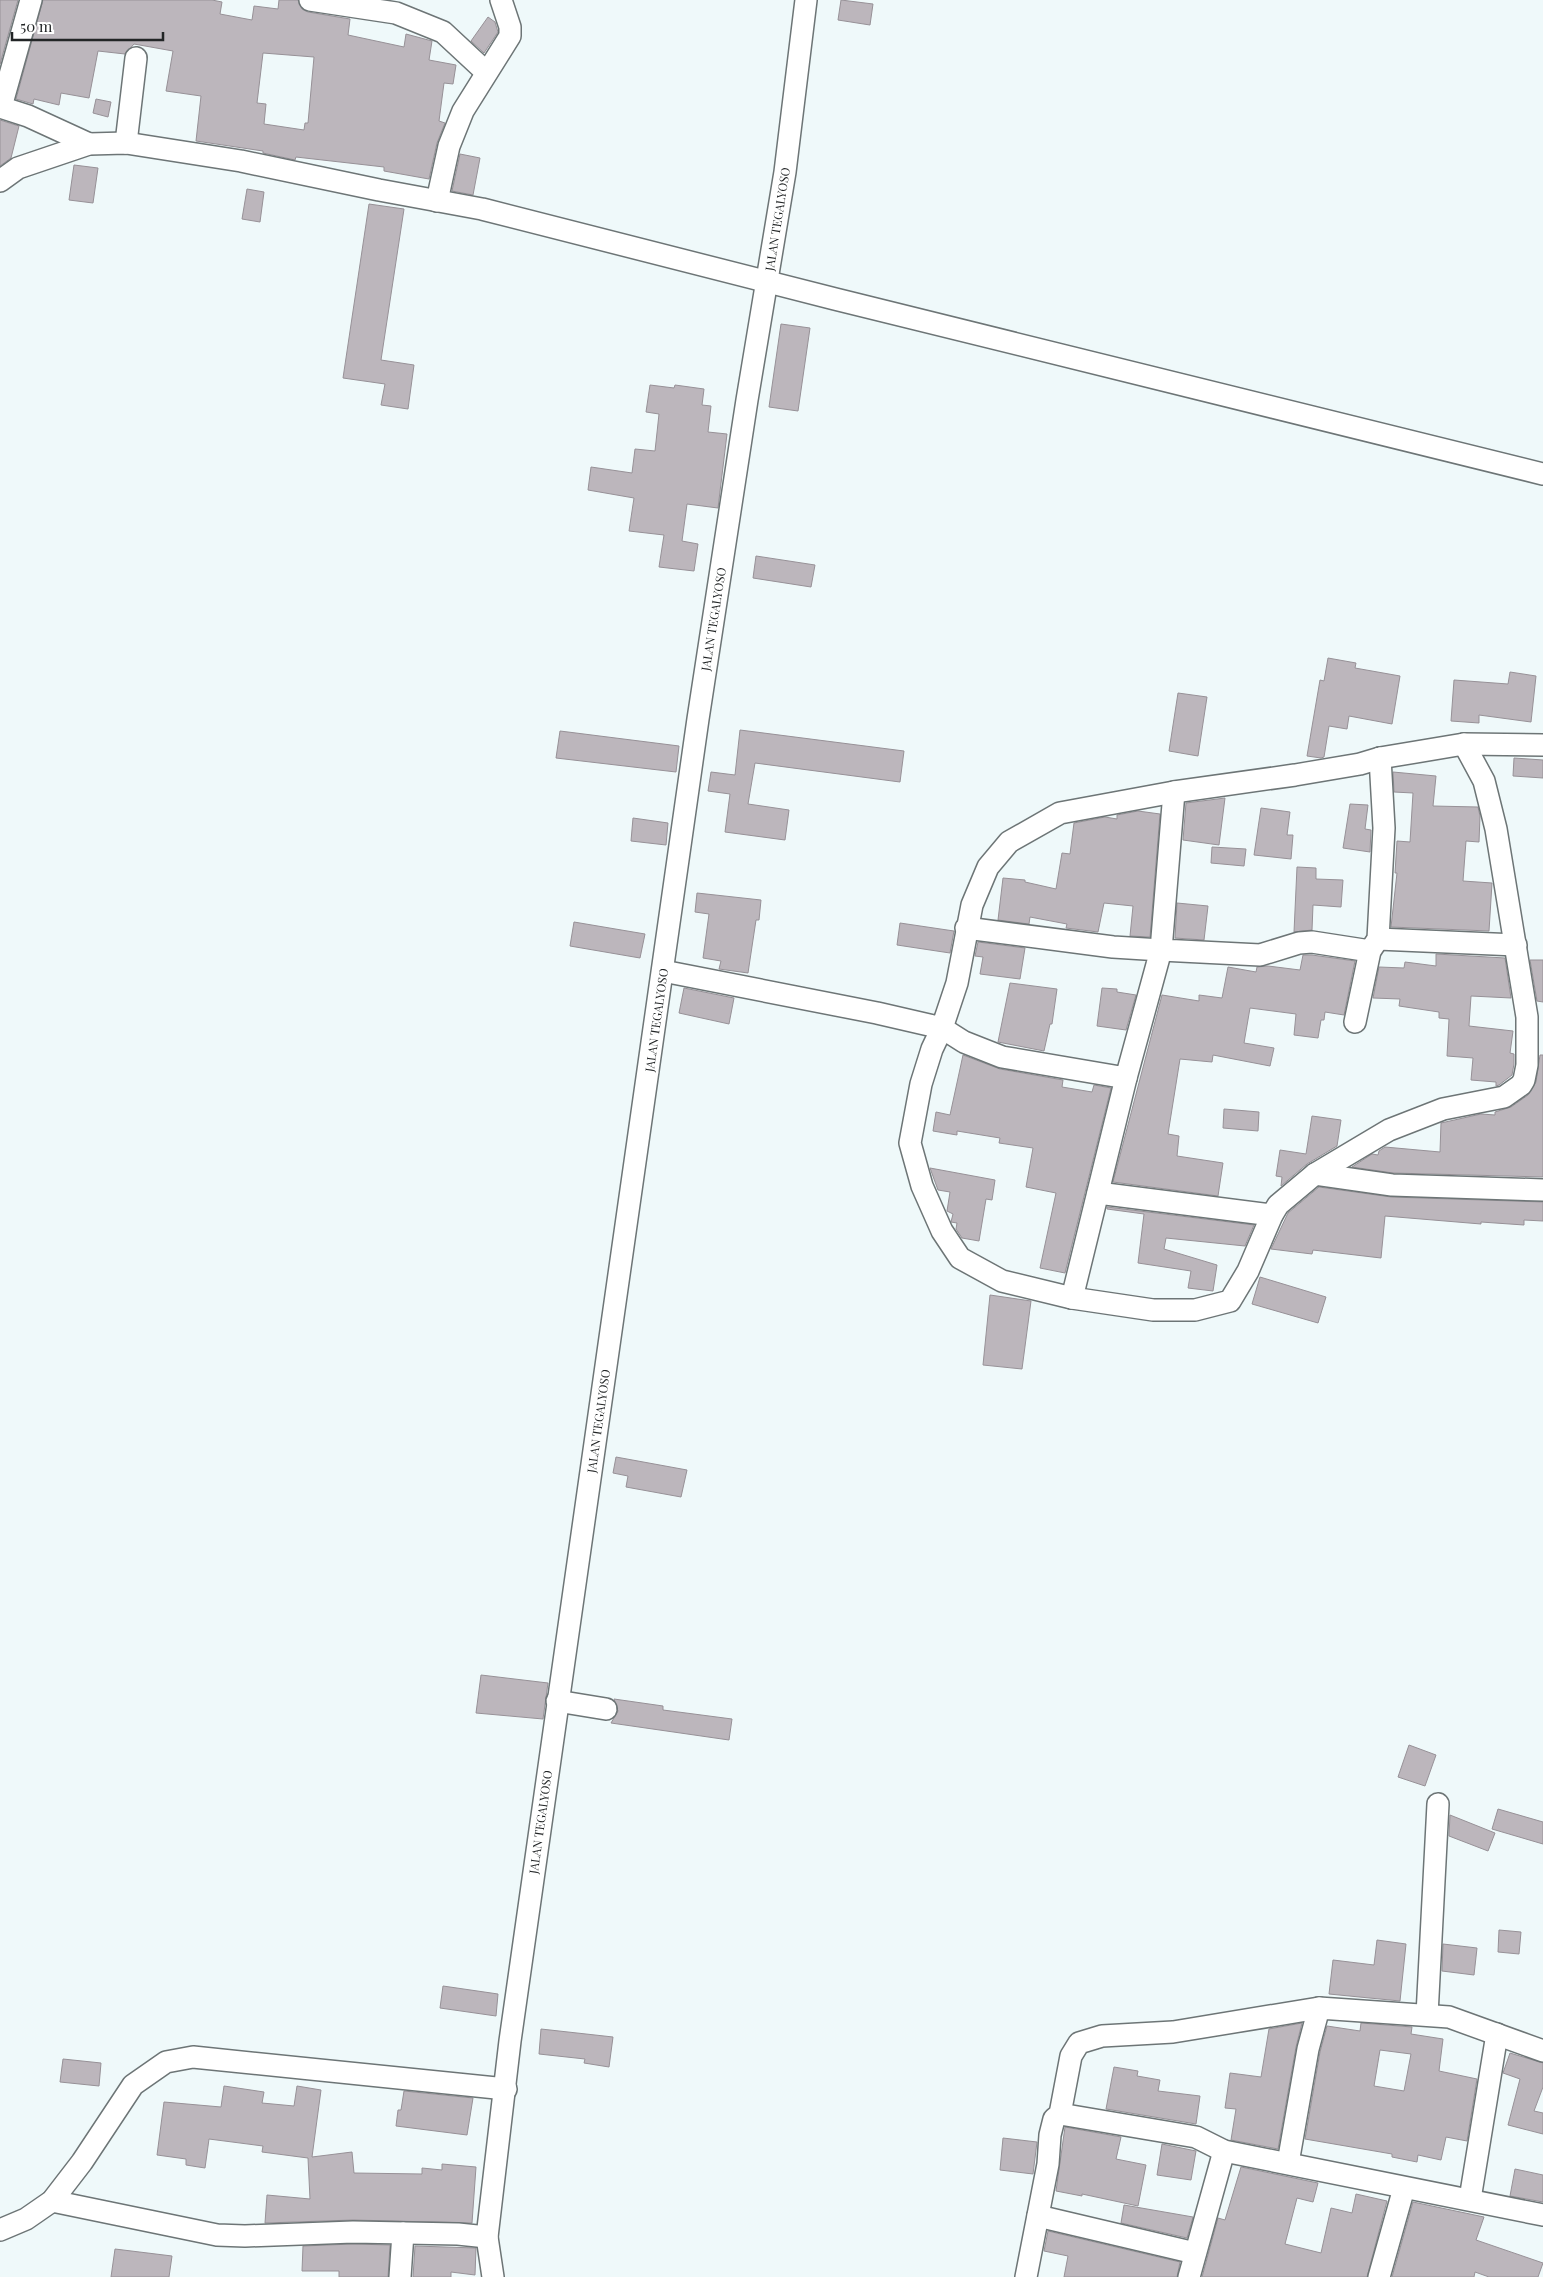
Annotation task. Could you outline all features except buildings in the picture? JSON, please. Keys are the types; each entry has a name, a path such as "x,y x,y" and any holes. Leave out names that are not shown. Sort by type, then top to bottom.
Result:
{"street":[{"path":"31,0 0,107 28,116 89,144"},
{"path":"310,0 337,2 396,13 443,32 486,72"},
{"path":"437,201 449,146 463,111 486,72 506,44 511,31 502,0"},
{"name":"JALAN TEGALYOSO","path":"493,2277 487,2237 506,2089 510,2041 698,719 785,172 806,0"},
{"path":"126,143 136,58"},
{"path":"0,181 18,168 89,144 126,143 241,160 482,209 1543,474"},
{"path":"1464,744 1484,781 1496,829 1528,1017 1527,1065 1520,1085 1504,1097 1443,1109 1389,1130 1314,1174 1278,1205 1248,1271 1230,1300 1195,1310 1161,1310 1072,1298 1002,1281 960,1258 942,1232 922,1186 910,1143 921,1084 957,983 966,928 972,905 988,867 1009,842 1060,813 1174,792 1295,775 1464,744 1543,745"},
{"path":"1355,1022 1374,945 1384,828 1380,758"},
{"path":"1072,1298 1126,1078 1161,950 1174,792"},
{"path":"966,928 1113,947 1260,955 1299,943 1312,942 1374,945 1516,945"},
{"path":"663,971 877,1013 942,1028 964,1042 1002,1057 1126,1078"},
{"path":"1314,1174 1392,1185 1543,1190"},
{"path":"1098,1193 1272,1215"},
{"path":"557,1701 606,1709"},
{"path":"1427,2015 1438,1804"},
{"path":"1288,2163 1308,2049 1319,2008"},
{"path":"1026,2277 1048,2164 1050,2135 1054,2119 1060,2114 1071,2056 1082,2040 1102,2036 1173,2032 1319,2008 1449,2017 1543,2051"},
{"path":"1470,2199 1496,2034"},
{"path":"0,2230 26,2219 52,2201 82,2162 133,2086 166,2062 193,2057 506,2089"},
{"path":"1060,2114 1196,2137 1224,2150 1543,2215"},
{"path":"1189,2277 1224,2150"},
{"path":"1379,2277 1404,2188"},
{"path":"52,2201 216,2235 245,2236 353,2232 487,2237"},
{"path":"1038,2216 1195,2253"},
{"path":"400,2277 403,2233"}]}
